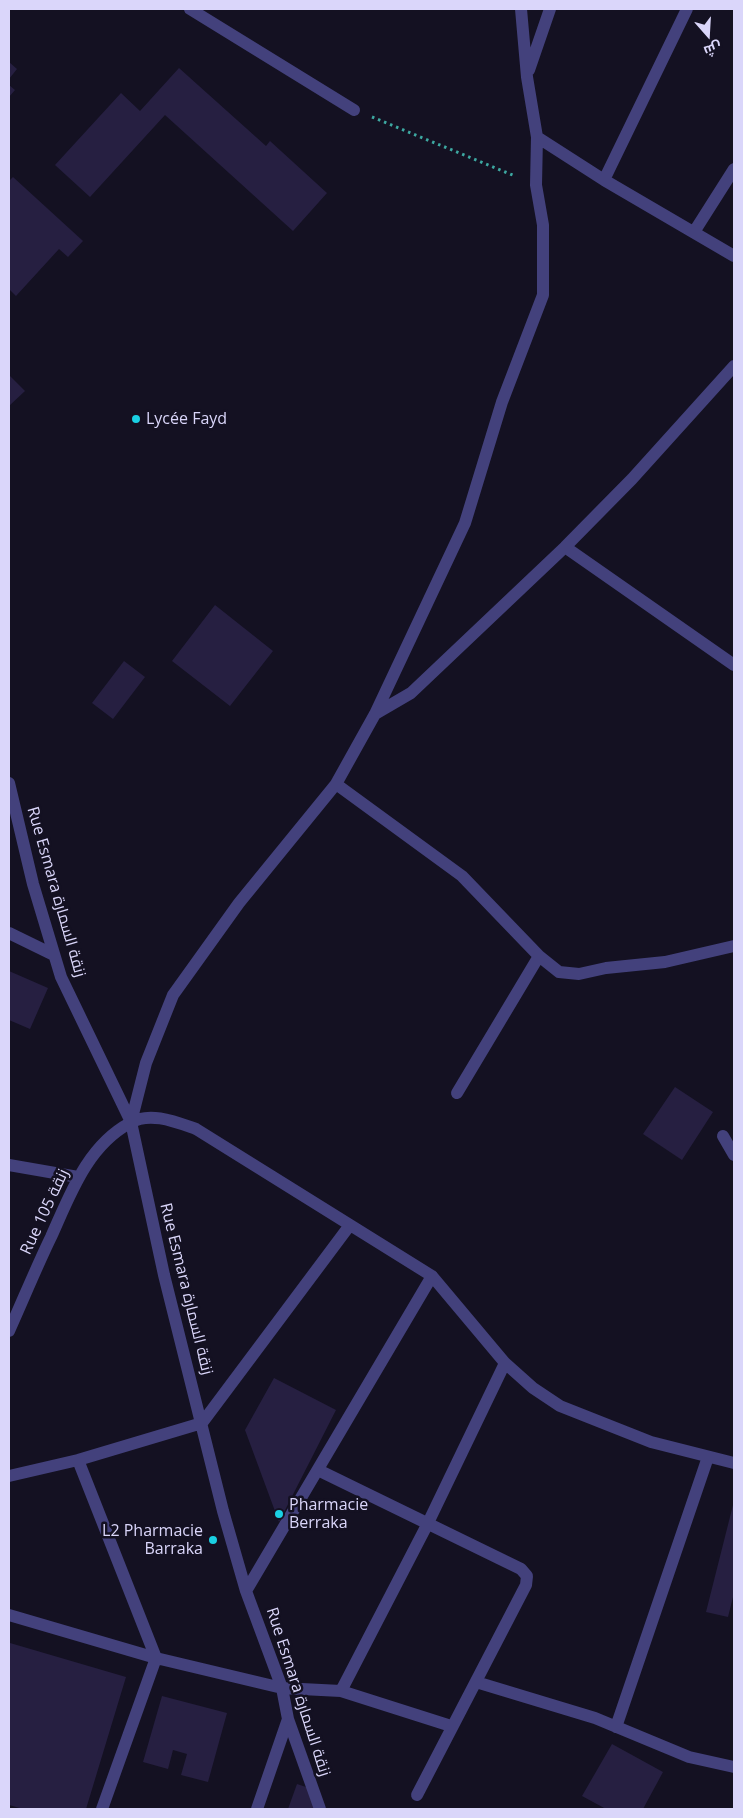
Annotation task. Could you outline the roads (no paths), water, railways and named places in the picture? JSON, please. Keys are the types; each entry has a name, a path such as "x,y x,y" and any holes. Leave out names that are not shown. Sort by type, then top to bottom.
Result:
{"street":[{"path":"190,9 354,110"},
{"path":"522,9 527,77 537,137 536,185 543,225 543,294 502,402 465,522 375,714 336,784 239,903 173,995 146,1063 130,1122 147,1118 168,1119 196,1130 432,1276 505,1363 533,1388 560,1406 651,1442 734,1463"},
{"path":"527,77 550,9"},
{"path":"604,180 687,9"},
{"path":"537,137 604,180 734,256"},
{"path":"694,232 734,169"},
{"path":"375,714 411,693 565,547 632,479 734,366"},
{"path":"565,547 734,664"},
{"name":"Rue Esmara زنقة السمارة","path":"9,782 33,884 61,978 130,1122 164,1275 223,1512 246,1591 282,1688 288,1718 320,1809"},
{"path":"336,784 462,876 539,956 559,972 579,974 606,968 665,962 734,946"},
{"path":"9,933 54,956"},
{"path":"457,1093 539,956"},
{"name":"Rue 105 زنقة","path":"9,1331 78,1177 100,1146 130,1122"},
{"path":"723,1136 734,1155"},
{"path":"9,1165 78,1177"},
{"path":"9,1476 78,1460 202,1423 350,1225"},
{"path":"246,1591 432,1276"},
{"path":"341,1691 427,1525 505,1363"},
{"path":"616,1727 708,1456"},
{"path":"78,1460 156,1658 102,1809"},
{"path":"318,1470 427,1525 521,1569 527,1576 526,1585 417,1795"},
{"path":"9,1615 156,1658 282,1688 341,1691 452,1726"},
{"path":"476,1682 595,1718 689,1756 734,1767"},
{"path":"257,1809 288,1718"}],"place":[{"name":"Lycée Fayd","path":"136,419"},
{"name":"Pharmacie Berraka","path":"279,1514"},
{"name":"L2 Pharmacie Barraka","path":"213,1540"}]}
